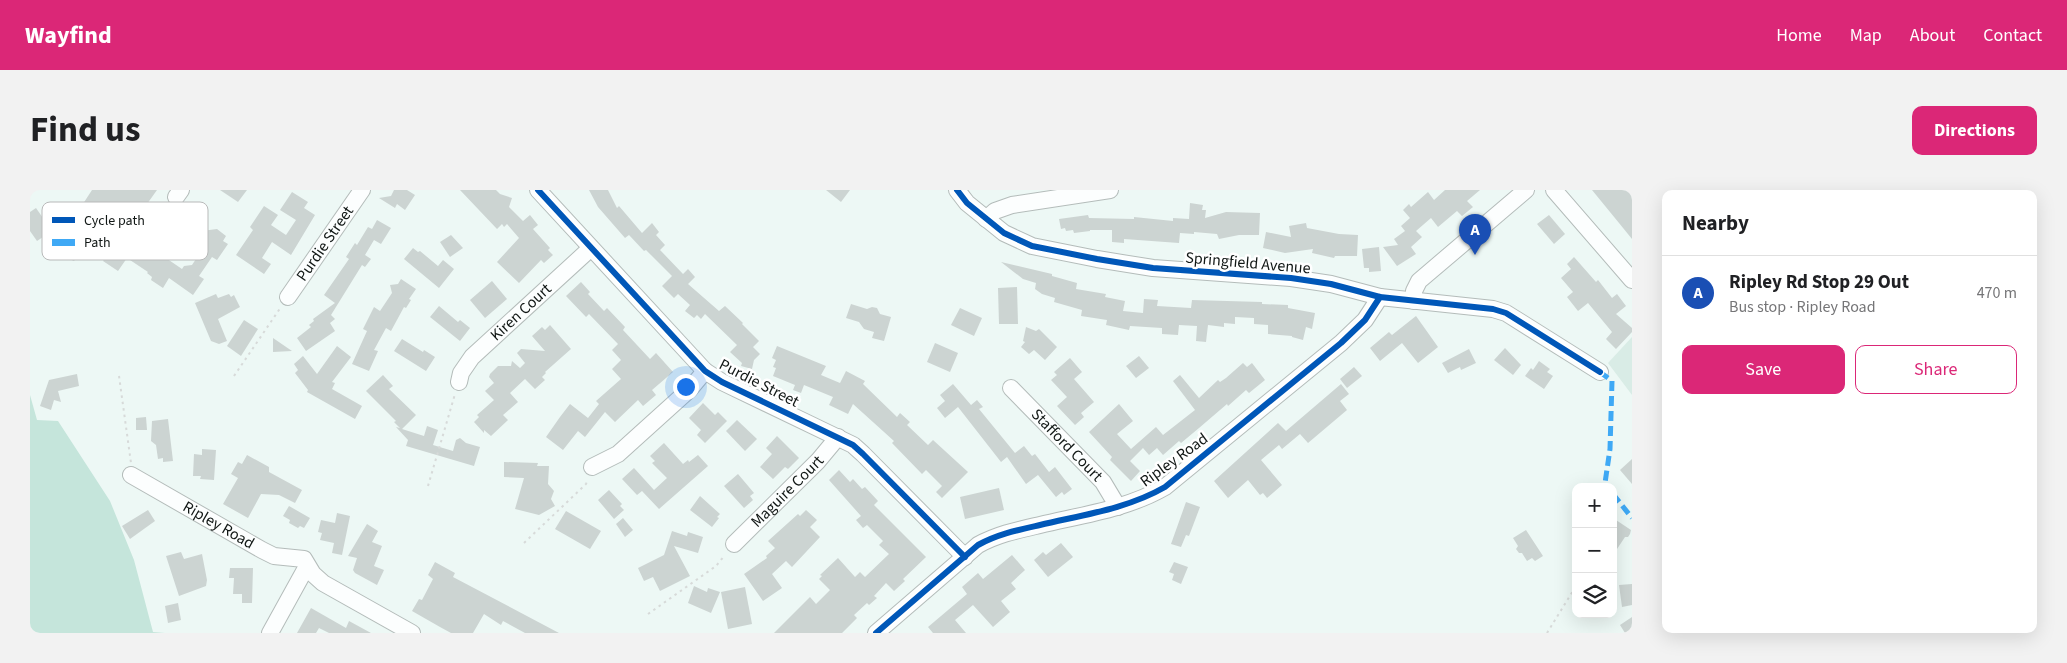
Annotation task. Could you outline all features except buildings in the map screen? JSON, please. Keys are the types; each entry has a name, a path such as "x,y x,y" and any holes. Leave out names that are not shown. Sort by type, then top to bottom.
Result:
{"street":[{"name":"Purdie Street","path":"288,297 362,190"},
{"name":"Purdie Street","path":"538,190 705,371 722,382 838,437 863,454 965,557"},
{"name":"Springfield Avenue","path":"957,190 967,203 1004,233 1032,246 1153,268 1310,281 1380,297 1493,309 1506,313 1600,372"},
{"path":"986,219 995,211 1012,205 1110,190"},
{"path":"1414,301 1414,290 1419,281 1526,190"},
{"path":"1554,190 1632,280"},
{"name":"Kiren Court","path":"458,382 461,372 472,357 591,248"},
{"name":"Ripley Road","path":"876,633 978,545 1003,534 1148,497 1165,487 1356,329 1370,314 1380,297"},
{"path":"592,467 618,454 690,388 705,371"},
{"name":"Stafford Court","path":"1011,388 1103,482 1118,506"},
{"name":"Maguire Court","path":"734,544 818,461 838,437"},
{"name":"Ripley Road","path":"132,475 262,550 274,556 305,563"},
{"path":"270,633 305,563 323,583 412,633"}],"path":[{"path":"234,376 288,297"},
{"path":"119,376 132,475"},
{"path":"428,486 458,382"},
{"path":"524,543 586,484 592,467"},
{"path":"648,614 716,566 734,544"},
{"path":"1547,633 1572,592"}],"shaded area":[{"path":"1632,337 1632,395 1608,363"}],"green space":[{"path":"30,395 37,420 58,421 110,501 134,560 153,632 165,633 30,633"}],"marked path":[{"path":"1600,372 1612,381 1610,449 1605,483"},
{"path":"1617,499 1632,518"}],"cycle path":[{"path":"538,190 705,371 722,382 853,445 965,557"},
{"path":"957,190 967,203 1004,233 1032,246 1153,268 1291,278 1331,284 1380,297 1493,309 1506,313 1600,372"},
{"path":"876,633 978,545 1001,535 1120,506 1150,495 1165,487 1341,343 1365,320 1380,297"}],"place":[{"name":"Ripley Rd Stop 29 Out","path":"1475,255"}]}
